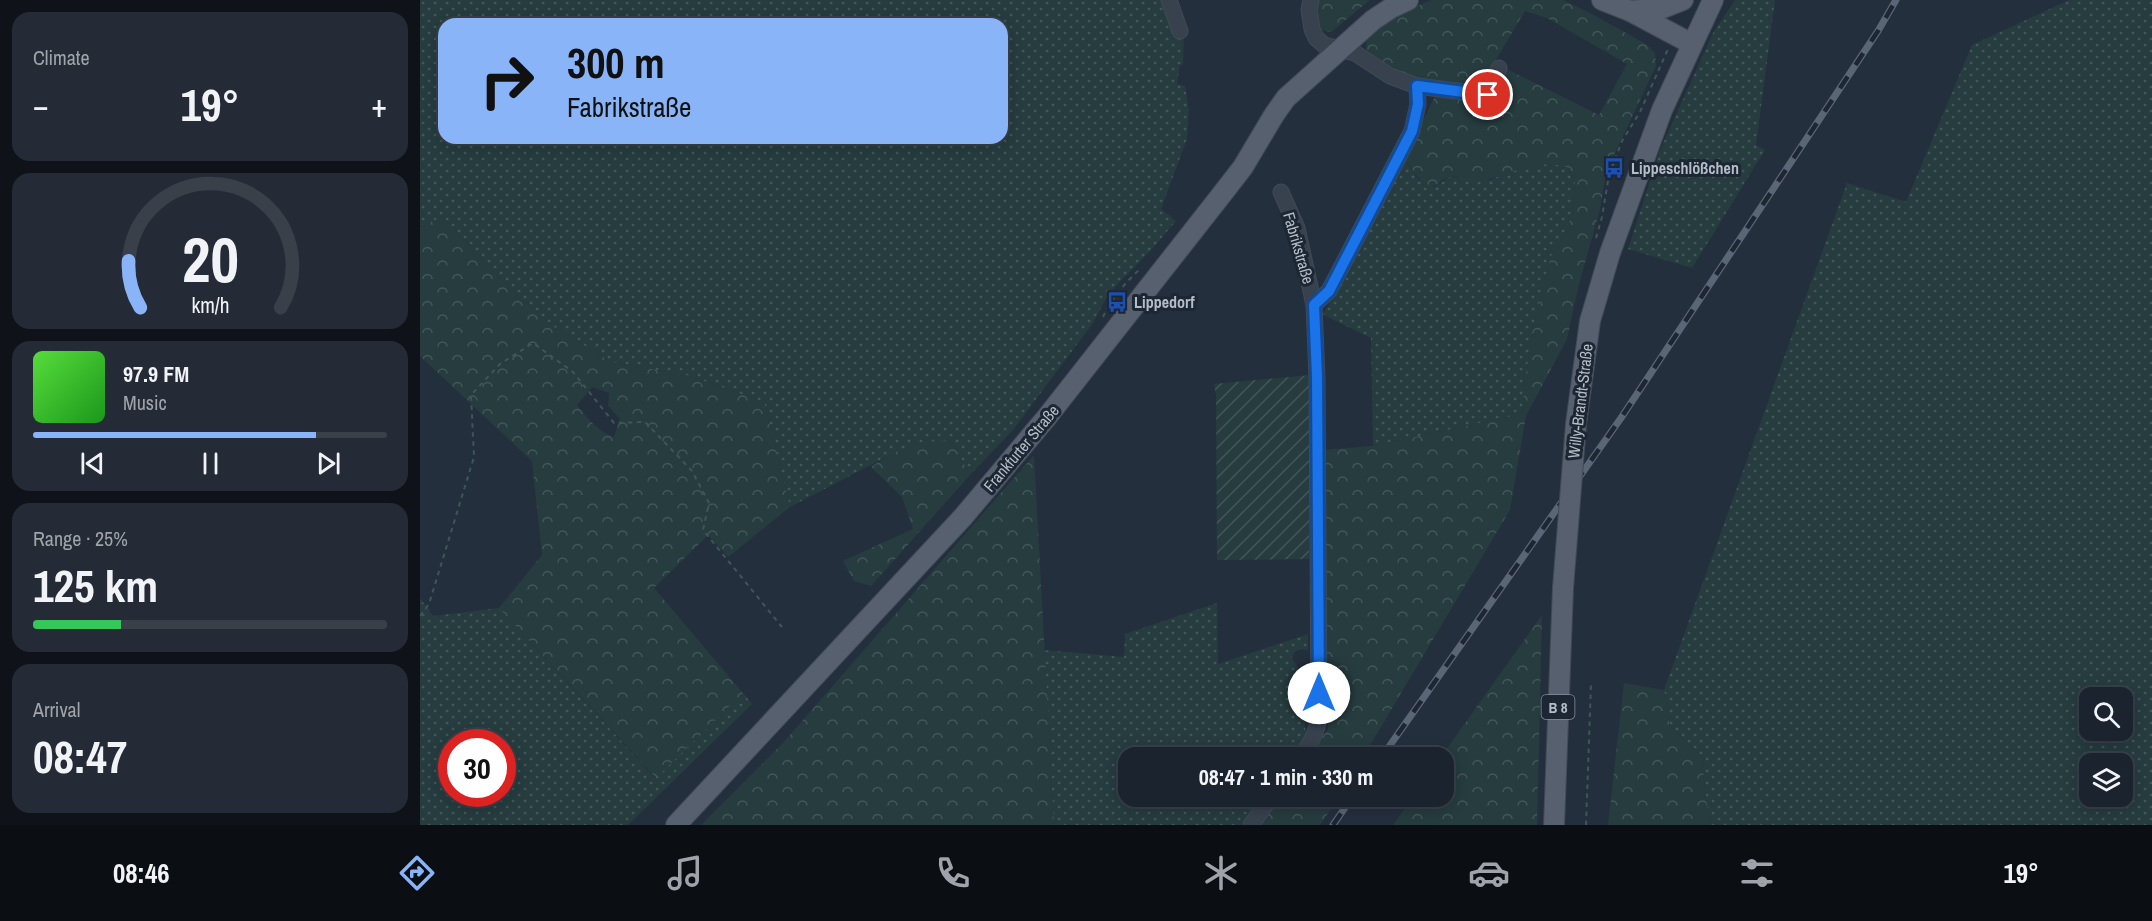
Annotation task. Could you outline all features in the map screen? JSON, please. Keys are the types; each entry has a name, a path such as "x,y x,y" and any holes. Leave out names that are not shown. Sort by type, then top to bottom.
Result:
{"main road":[{"name":"Frankfurter Straße","path":"676,825 963,517 1047,417 1226,189 1252,152 1280,105 1339,49 1382,14 1408,0"},
{"path":"1602,0 1630,11 1692,44"},
{"path":"1630,11 1663,8 1683,0"},
{"name":"Willy-Brandt-Straße","path":"1554,825 1563,588 1576,424 1590,321 1610,253 1662,111 1713,0"}],"street":[{"path":"1168,0 1180,31"},
{"path":"1311,0 1310,19 1316,38 1324,45 1355,53 1390,76 1417,86 1488,95 1499,68"},
{"name":"Fabrikstraße","path":"1314,305 1329,291 1412,131 1418,104 1417,86"},
{"name":"Fabrikstraße","path":"1281,192 1297,228 1314,305 1317,389 1319,716 1318,727 1308,747"},
{"path":"1251,825 1264,807"}],"path":[{"path":"1103,318 1107,308 1143,266"},
{"path":"420,616 429,604 474,457 471,395 500,364 533,344 573,372 614,423 645,422 692,471 709,503 704,530 782,627"},
{"path":"1586,825 1591,684"}],"green space":[{"path":"420,0 1173,0 1184,28 1183,65 1180,65 1177,84 1185,86 1189,110 1187,139 1161,209 1176,221 1109,293 1093,323 1013,430 970,475 951,440 888,456 790,507 764,402 690,376 611,362 554,327 506,285 443,217 420,226"},
{"path":"1319,0 1370,0 1331,32 1321,30 1317,20"},
{"path":"1432,0 1563,0 1646,44 1655,53 1656,66 1606,172 1600,209 1578,288 1567,339 1526,416 1510,510 1369,747 1315,747 1328,729 1322,450 1373,446 1522,414 1535,319 1551,256 1563,238 1572,215 1575,181 1567,167 1544,164 1476,182 1454,176 1436,185 1425,186 1404,159 1441,84 1401,73 1366,50 1366,42 1371,35 1405,12","holes":["1525,11 1547,18 1627,64 1599,115 1494,63"]},
{"path":"1735,0 1775,0 1756,145 1765,150 1692,268 1628,249 1660,150 1713,33"},
{"path":"2069,0 2152,0 2152,825 1711,825 1702,758 1670,726 1664,690 1847,183 1906,202 1972,45"},
{"path":"1404,159 1419,180 1434,187 1450,177 1490,180 1514,170 1536,165 1555,163 1567,167 1575,181 1572,215 1563,238 1551,256 1535,319 1522,414 1373,446 1371,338 1322,314"},
{"path":"443,217 506,285 554,327 611,362 690,376 764,402 790,507 728,557 708,535 654,588 743,693 656,778 499,608 542,555 532,461 420,356 420,226","holes":["592,387 609,393 608,406 620,419 614,437 598,428 577,405"]},
{"path":"1311,375 1309,559 1217,560 1216,395 1214,384"},
{"path":"951,440 970,475 871,586 854,581 843,561 913,529 902,497 871,467 888,456 922,442"},
{"path":"1034,455 1054,825 701,825 783,743"},
{"path":"420,598 433,616 499,608 655,778 743,693 752,704 628,825 420,825"},
{"path":"1217,603 1218,664 1308,634 1308,650 1297,650 1292,658 1301,672 1306,737 1299,747 1118,747 1118,807 1258,807 1244,825 1054,825 1044,650 1124,657 1125,634"},
{"path":"1542,615 1537,825 1393,825 1406,807 1454,807 1454,747 1448,747"},
{"path":"1624,683 1664,690 1670,726 1702,758 1711,825 1608,825"},
{"path":"1272,807 1332,807 1320,825 1258,825"}],"railway":[{"path":"1389,747 1621,418 1878,31 1896,0"},
{"path":"1333,825 1345,807"}],"place":[{"name":"Lippeschlößchen","path":"1614,168"},
{"name":"Lippedorf","path":"1117,302"}],"route":[{"path":"1319,693 1317,377 1314,305 1329,291 1412,131 1418,104 1417,86 1488,95"}]}
